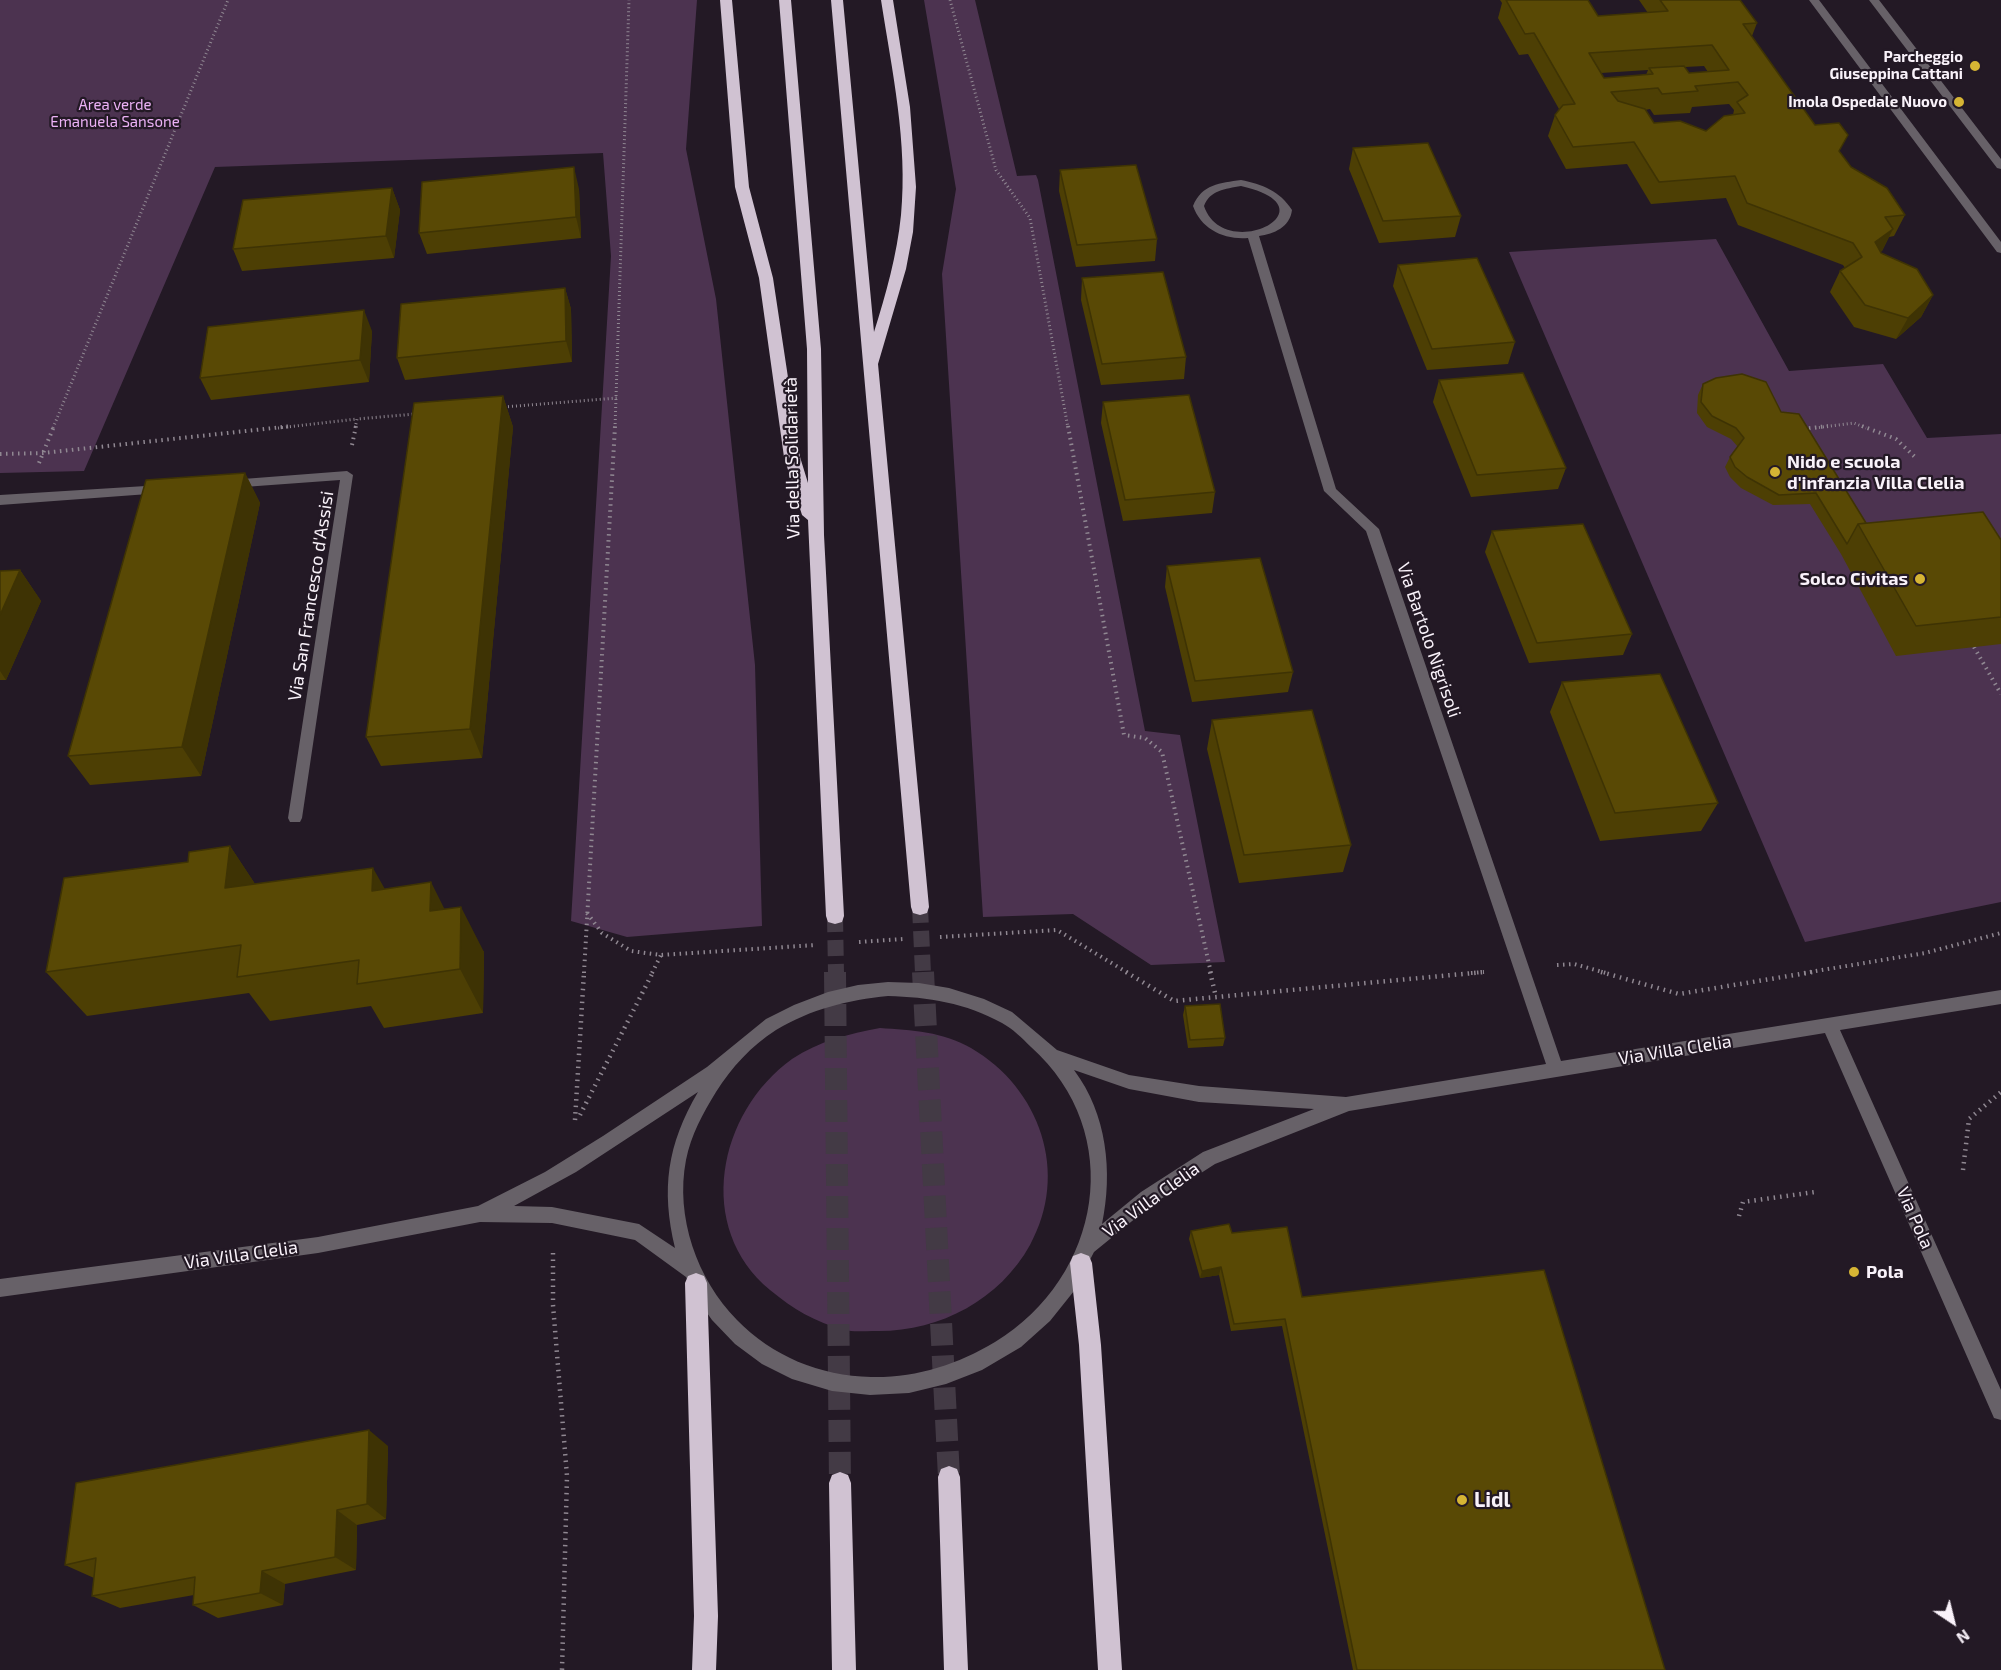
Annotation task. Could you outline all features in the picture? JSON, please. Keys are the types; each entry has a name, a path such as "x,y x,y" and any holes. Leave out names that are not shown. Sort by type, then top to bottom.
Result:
{"highway":[{"path":"726,0 742,187 766,278 792,457 816,535"},
{"name":"Via della Solidarietà","path":"785,0 814,349 816,535 835,916"},
{"path":"837,0 920,906"},
{"path":"870,371 893,292 908,215 910,164 887,0"},
{"path":"1085,1255 1110,1670"},
{"path":"693,1276 706,1616 704,1670"},
{"path":"950,1477 956,1670"},
{"path":"840,1483 844,1670"}],"street":[{"path":"1814,0 2001,250"},
{"path":"1874,0 2001,166"},
{"path":"1240,183 1254,184 1277,195 1286,211 1283,219 1276,227 1253,235 1238,235 1211,227 1202,219 1198,210 1198,201 1204,193 1214,187 1240,183"},
{"name":"Via Bartolo Nigrisoli","path":"1253,235 1330,491 1372,529 1556,1070"},
{"name":"Via San Francesco d'Assisi","path":"216,485 347,476 295,818"},
{"path":"0,500 180,488"},
{"name":"Via Villa Clelia","path":"480,1214 550,1178 723,1067 770,1025 827,998 889,987 951,994 1008,1018 1054,1056 1082,1097 1098,1144 1100,1195 1085,1255"},
{"name":"Via Villa Clelia","path":"0,1288 318,1245 480,1214 552,1215 639,1232 693,1276 730,1328 776,1362 831,1382 891,1386 951,1375 1005,1348 1050,1310 1085,1255 1147,1198 1209,1158 1349,1104 2001,997"},
{"name":"Via Pola","path":"1830,1025 2001,1411"},
{"name":"Via Villa Clelia","path":"1054,1056 1130,1082 1199,1094 1349,1104"},
{"name":"Via Villa Clelia","path":"693,1276 675,1216 677,1162 693,1111 723,1067"}],"path":[{"path":"24,500 228,0"},
{"path":"629,0 616,398 575,1125 661,955"},
{"path":"950,0 996,170 1030,218 1124,735 1145,738 1162,752 1216,997"},
{"path":"498,408 616,398"},
{"path":"0,454 43,453 416,414"},
{"path":"347,476 357,419"},
{"path":"1796,430 1854,423 1896,440 1917,459"},
{"path":"1974,647 2001,694"},
{"path":"586,913 602,933 631,951 661,955 824,945"},
{"path":"929,938 1057,930 1174,1001 1574,964 1679,994 1924,953 2001,933"},
{"path":"847,943 906,939"},
{"path":"1963,1170 1969,1119 2001,1092"},
{"path":"1739,1216 1743,1202 1815,1192"},
{"path":"552,1215 553,1305 567,1476 562,1670"}],"green space":[{"name":"Area verde Emanuela Sansone","path":"0,0 697,0 686,149 716,299 755,665 762,926 627,937 571,921 611,256 603,153 215,167 84,471 0,473"},
{"path":"924,0 975,0 1017,176 1036,175 1038,180 1145,731 1180,735 1225,962 1151,965 1073,914 983,917 942,274 956,189"},
{"path":"1716,239 1789,371 1883,364 1927,438 2001,434 2001,902 1805,942 1509,252"},
{"path":"880,1028 915,1031 950,1038 971,1048 995,1065 1015,1086 1031,1109 1041,1134 1047,1162 1047,1189 1042,1218 1030,1245 1017,1265 984,1297 964,1310 920,1326 897,1330 851,1331 823,1323 796,1309 770,1290 746,1264 731,1235 724,1204 725,1172 732,1139 746,1109 766,1082 792,1059 813,1047"}],"building":[{"path":"1506,0 1588,0 1598,16 1668,11 1660,0 1740,0 1757,23 1743,24 1815,125 1839,123 1848,135 1839,151 1851,167 1887,188 1905,215 1885,217 1893,229 1875,242 1881,253 1917,269 1933,295 1908,318 1865,305 1840,271 1862,257 1853,243 1747,203 1735,176 1659,182 1634,142 1573,147 1555,115 1563,105 1575,104 1534,33 1525,34","holes":["1712,45 1729,70 1689,73 1684,66 1649,68 1653,74 1604,78 1589,53","1738,82 1748,95 1737,102 1745,113 1724,116 1706,131 1680,121 1654,123 1645,109 1618,101 1611,92 1658,88 1662,94 1698,91 1695,86"]},
{"path":"1428,143 1461,216 1383,221 1353,148"},
{"path":"1136,165 1157,239 1077,245 1060,170"},
{"path":"574,167 576,217 419,233 422,182"},
{"path":"392,188 386,236 233,249 243,200"},
{"path":"1477,258 1515,342 1432,349 1398,265"},
{"path":"1163,272 1186,357 1102,364 1082,278"},
{"path":"565,288 566,341 397,358 401,304"},
{"path":"364,310 360,360 200,378 208,327"},
{"path":"1523,373 1566,468 1477,475 1439,380"},
{"name":"Nido e scuola d'infanzia Villa Clelia","path":"1742,374 1766,382 1781,412 1799,414 1866,523 1858,524 1847,544 1816,493 1779,495 1747,477 1735,467 1730,457 1744,438 1736,428 1712,416 1701,402 1703,384 1716,378"},
{"path":"1189,395 1215,492 1125,500 1103,402"},
{"path":"503,396 470,729 366,737 414,403"},
{"path":"245,473 182,747 68,756 146,480"},
{"path":"1983,512 2001,540 2001,617 1916,626 1858,524"},
{"path":"1583,524 1632,634 1537,643 1492,531"},
{"path":"1260,558 1293,672 1195,681 1167,566"},
{"path":"20,570 0,615 0,571"},
{"path":"1660,674 1718,803 1615,813 1562,682"},
{"path":"1312,710 1351,845 1244,855 1212,720"},
{"path":"230,846 225,888 373,868 372,891 431,882 430,911 461,907 460,969 357,984 359,960 237,977 241,945 46,972 64,878 188,862 189,852"},
{"path":"1220,1004 1225,1038 1190,1040 1185,1006"},
{"name":"Lidl","path":"1229,1224 1232,1233 1287,1227 1302,1297 1544,1270 1665,1670 1357,1670 1285,1319 1234,1324 1221,1267 1202,1271 1191,1231"},
{"path":"369,1430 367,1504 337,1510 335,1557 262,1571 260,1593 193,1605 195,1577 92,1596 96,1558 65,1565 76,1483"}],"tunnel":[{"path":"920,907 923,973"},
{"path":"835,916 836,973"},
{"path":"835,972 840,1483"},
{"path":"923,972 949,1477"}],"place":[{"name":"Parcheggio Giuseppina Cattani","path":"1975,66"},
{"name":"Imola Ospedale Nuovo","path":"1959,102"},
{"name":"Nido e scuola d'infanzia Villa Clelia","path":"1775,472"},
{"name":"Solco Civitas","path":"1920,579"},
{"name":"Pola","path":"1854,1272"},
{"name":"Lidl","path":"1462,1500"}]}
